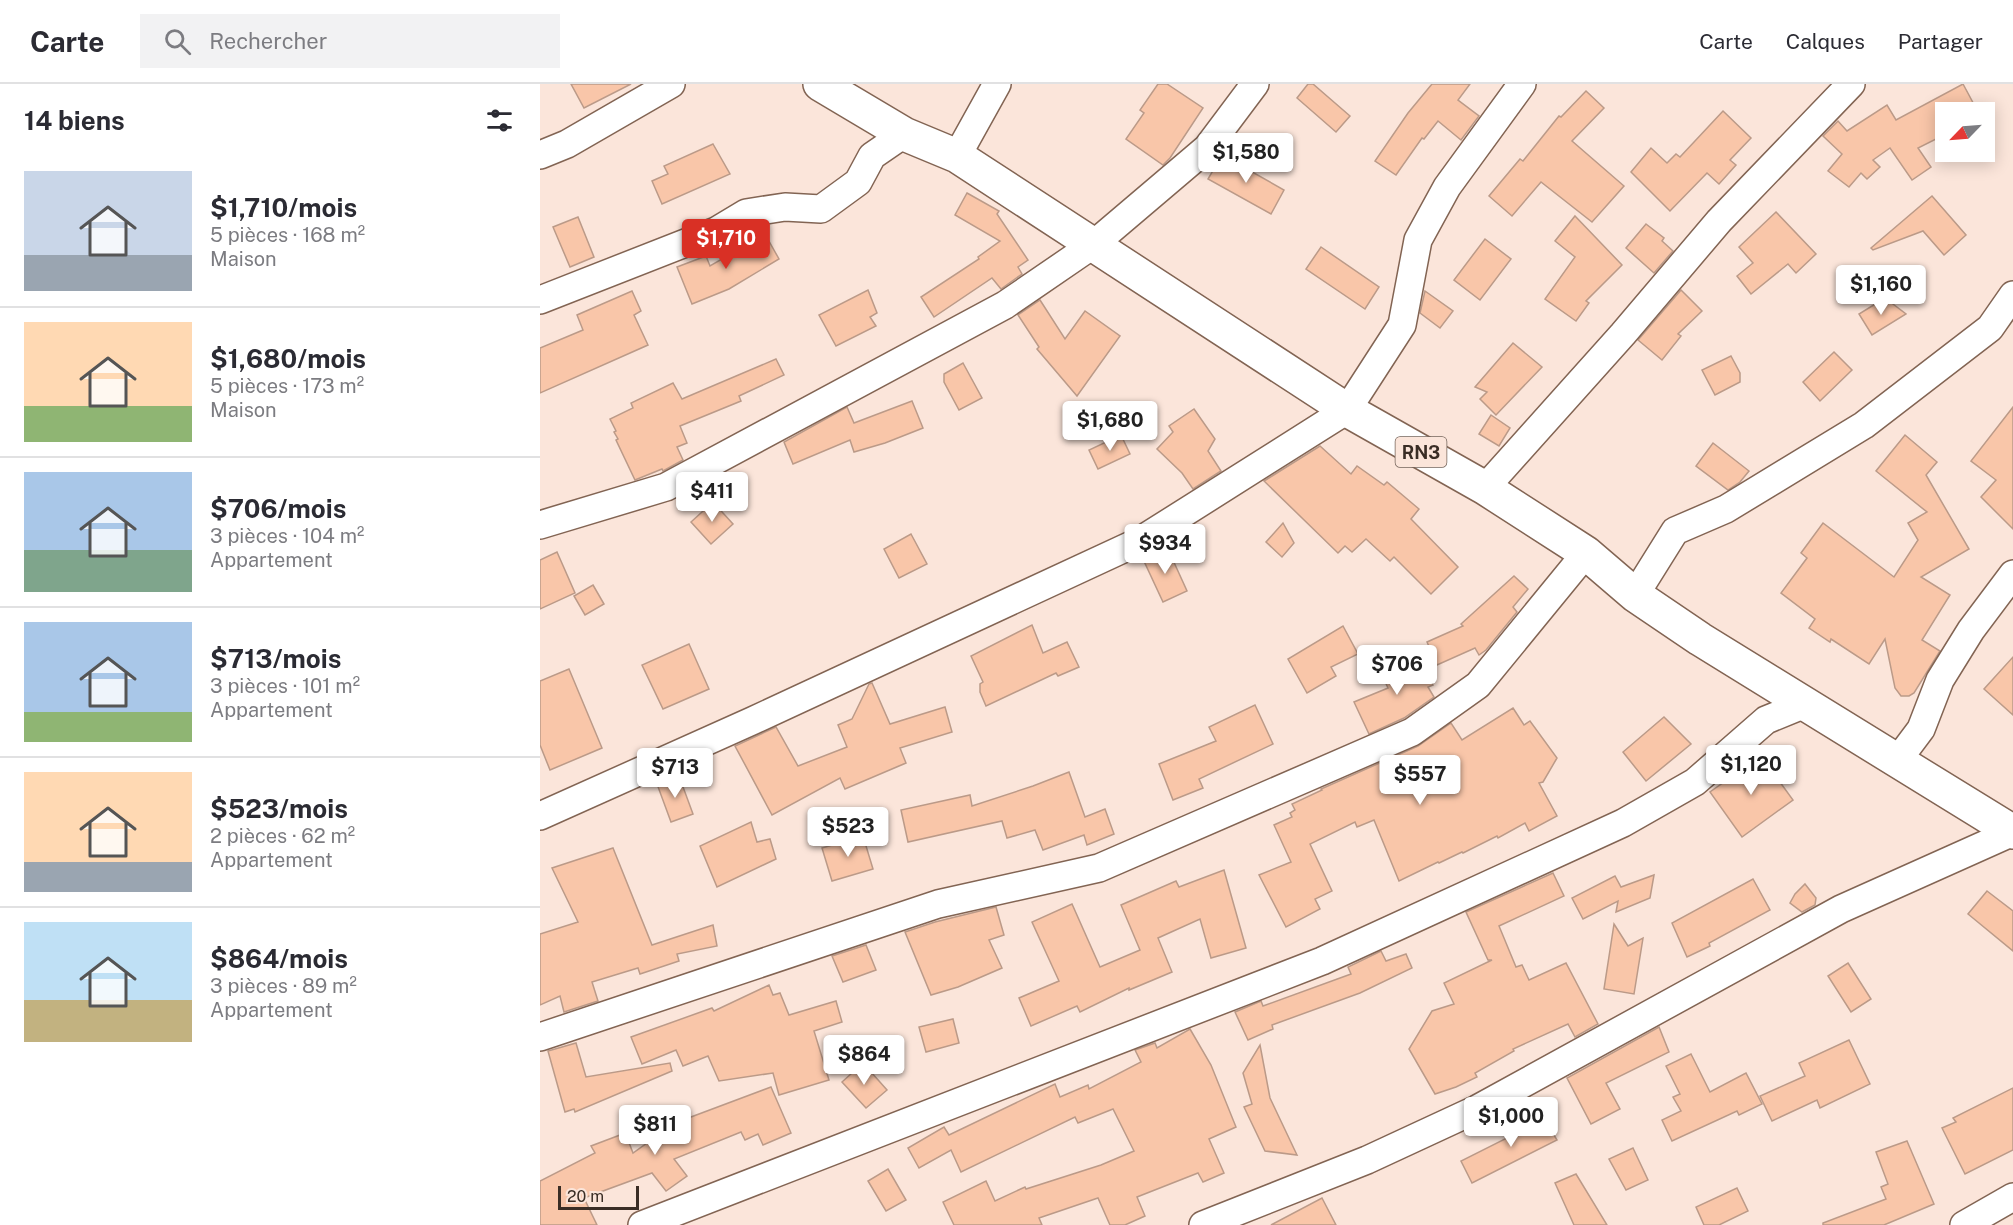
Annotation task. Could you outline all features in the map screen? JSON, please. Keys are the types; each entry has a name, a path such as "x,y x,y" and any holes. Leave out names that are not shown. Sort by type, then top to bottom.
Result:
{"highway":[{"name":"RN3","path":"820,84 904,134 957,156 1347,410 1485,488 1586,553 1635,595 1700,639 2013,832"}],"street":[{"path":"540,155 567,144 671,84"},
{"path":"957,156 997,84"},
{"path":"540,525 666,487 1005,305 1094,244 1207,148 1256,84"},
{"path":"540,816 763,716 1138,542 1347,410 1402,325 1418,240 1447,187 1522,84"},
{"path":"1485,488 1623,334 1719,221 1851,84"},
{"path":"540,300 716,231 746,213 786,207 821,209 858,182 872,156 904,134"},
{"path":"1635,595 1676,531 1726,509 1864,425 1990,328 2013,296"},
{"path":"540,1037 938,904 1099,867 1412,732 1478,685 1586,553"},
{"path":"1897,761 1922,729 1940,680 1971,630 2013,574"},
{"path":"1767,720 1771,682"},
{"path":"642,1225 1322,961 1623,823 1695,782 1767,720 1805,704"},
{"path":"1962,854 1976,808"},
{"path":"1203,1225 1367,1160 1477,1108 1841,909 2013,832"},
{"path":"1964,1225 2013,1197"}],"building":[{"path":"571,84 631,84 584,108"},
{"path":"1158,84 1167,84 1203,108 1163,165 1126,139 1144,113 1140,110"},
{"path":"1308,84 1313,84 1350,116 1336,132 1297,98"},
{"path":"1432,84 1470,84 1458,100 1479,116 1461,140 1438,121 1424,139 1422,138 1396,175 1375,161 1408,113"},
{"path":"1963,84 1973,102 1935,102 1935,140 1918,148 1931,167 1912,180 1890,148 1873,160 1880,167 1867,179 1861,173 1849,187 1828,171 1842,154 1823,136 1838,121 1847,131 1887,105 1896,120"},
{"path":"1586,91 1604,108 1572,141 1624,186 1592,222 1541,182 1512,216 1489,196 1520,159 1523,161 1559,116 1561,117"},
{"path":"1723,111 1751,138 1730,160 1736,165 1719,184 1707,173 1670,211 1631,172 1651,148 1667,163 1676,154 1680,157"},
{"path":"713,144 730,174 662,204 652,181 668,174 664,166"},
{"path":"1222,155 1284,190 1271,214 1208,179"},
{"path":"967,193 999,211 997,214 1028,260 1018,267 1022,274 1001,289 992,278 934,317 921,297 979,259 978,257 1000,241 955,215"},
{"path":"1932,196 1966,235 1944,255 1923,231 1873,250 1871,248"},
{"path":"1776,212 1816,254 1796,273 1788,264 1751,294 1737,276 1753,263 1739,247"},
{"path":"1575,216 1622,265 1586,301 1589,303 1576,321 1545,299 1575,257 1555,241"},
{"path":"578,217 594,257 570,267 553,227"},
{"path":"1646,224 1664,238 1662,241 1673,251 1654,273 1626,248"},
{"path":"765,234 779,259 729,289 692,304 677,267 706,256 710,266"},
{"path":"1485,239 1511,259 1480,300 1454,280"},
{"path":"1321,247 1379,287 1365,309 1306,269"},
{"path":"868,290 877,313 870,317 876,326 836,346 819,315"},
{"path":"1681,290 1702,311 1678,334 1681,336 1662,360 1638,340"},
{"path":"632,291 641,311 634,315 648,345 540,393 540,348 583,330 577,315"},
{"path":"1425,291 1453,311 1440,328 1420,313"},
{"path":"1885,298 1906,314 1872,335 1859,314"},
{"path":"1040,300 1065,339 1085,311 1120,336 1077,396 1037,349 1039,347 1018,315"},
{"path":"1513,343 1542,367 1496,415 1480,399 1487,392 1475,387"},
{"path":"1834,352 1852,370 1820,401 1803,382"},
{"path":"1731,356 1740,373 1740,382 1715,395 1702,370"},
{"path":"776,359 784,375 739,396 741,401 680,426 687,443 677,447 683,460 663,471 662,469 635,480 616,440 618,439 614,432 616,431 610,419 633,408 631,403 673,383 682,399"},
{"path":"963,363 982,398 959,410 944,382 944,374"},
{"path":"912,401 923,428 854,452 850,440 793,464 784,442 847,407 854,423"},
{"path":"2013,407 2013,529 1981,497 1996,480 1971,461"},
{"path":"1194,409 1215,439 1208,451 1221,471 1193,489 1182,473 1157,449 1173,432 1169,426"},
{"path":"1491,415 1510,428 1499,446 1479,434"},
{"path":"1121,435 1130,454 1098,469 1089,450"},
{"path":"1905,435 1937,462 1926,475 1969,549 1921,577 1950,595 1922,640 1940,651 1914,693 1901,696 1895,688 1885,639 1869,664 1831,639 1830,642 1809,628 1815,619 1781,593 1807,558 1801,553 1823,523 1894,577 1918,540 1908,523 1927,512 1876,471"},
{"path":"1713,443 1749,471 1740,482 1728,490 1696,466"},
{"path":"1320,446 1351,474 1357,466 1384,485 1387,482 1419,509 1411,519 1458,567 1431,594 1394,557 1390,561 1366,539 1352,552 1345,546 1338,553 1264,481"},
{"path":"713,502 733,524 711,544 691,522"},
{"path":"1283,523 1294,543 1282,557 1266,542"},
{"path":"911,534 927,564 899,578 884,549"},
{"path":"1167,547 1187,591 1163,602 1143,559"},
{"path":"557,552 575,593 540,609 540,560"},
{"path":"1514,576 1528,589 1513,607 1517,612 1486,650 1479,655 1475,648 1437,665 1427,642 1463,626 1461,624"},
{"path":"593,585 604,604 585,615 574,596"},
{"path":"1032,625 1043,653 1067,642 1079,667 1058,676 1056,673 986,706 980,692 980,684 983,682 971,656"},
{"path":"1343,626 1358,654 1331,667 1336,676 1307,693 1288,659"},
{"path":"689,644 709,689 663,709 642,665"},
{"path":"1419,655 1433,685 1428,687 1434,697 1404,718 1369,734 1354,702 1388,688 1381,673"},
{"path":"2013,657 2013,715 1984,689"},
{"path":"569,669 602,748 550,770 540,745 540,681"},
{"path":"872,683 890,724 945,707 952,732 900,748 906,763 845,789 840,778 772,815 735,746 776,727 798,766 847,747 838,725 852,719 869,684"},
{"path":"1255,705 1273,744 1199,779 1203,788 1173,800 1159,764 1216,741 1209,727"},
{"path":"1513,708 1524,725 1530,721 1557,758 1543,782 1539,783 1557,816 1529,831 1525,823 1498,838 1497,836 1399,881 1374,820 1357,827 1355,822 1310,844 1332,891 1315,899 1320,909 1286,927 1259,875 1291,862 1274,825 1292,817 1290,813 1295,810 1292,804 1418,746 1451,723 1462,740"},
{"path":"1664,717 1691,744 1646,781 1623,752"},
{"path":"1761,756 1793,800 1742,837 1710,792"},
{"path":"1069,772 1085,817 1105,809 1114,834 1087,845 1084,835 1043,850 1035,830 1007,838 1002,821 908,842 901,810 970,795 972,806"},
{"path":"679,776 693,814 671,822 657,784"},
{"path":"751,822 757,842 770,839 776,859 717,887 700,846"},
{"path":"863,836 873,869 832,881 822,848"},
{"path":"613,848 652,945 713,925 717,946 677,954 679,961 640,974 638,968 592,982 598,1001 564,1012 560,996 540,1005 540,934 578,922 552,868"},
{"path":"1224,870 1246,948 1211,958 1200,919 1158,938 1172,972 1129,990 1129,988 1080,1012 1077,1006 1031,1026 1019,998 1059,981 1032,922 1072,904 1100,967 1140,950 1121,905 1176,881 1179,887"},
{"path":"1553,873 1564,896 1499,926 1516,967 1522,965 1529,980 1566,963 1598,1024 1575,1037 1568,1024 1513,1049 1514,1051 1475,1073 1477,1077 1435,1094 1409,1049 1432,1011 1454,1004 1444,983 1492,960 1488,960 1466,912"},
{"path":"1654,875 1650,898 1616,912 1618,901 1583,919 1572,898 1615,876 1621,887"},
{"path":"1753,879 1770,910 1687,957 1672,923"},
{"path":"1805,884 1816,898 1815,905 1802,912 1790,903"},
{"path":"1987,891 2013,911 2013,951 1968,914"},
{"path":"996,907 1004,935 989,940 1002,968 958,987 931,995 905,932"},
{"path":"1614,924 1628,946 1643,938 1634,994 1604,989"},
{"path":"866,945 876,970 843,982 832,956"},
{"path":"1381,951 1386,961 1406,954 1412,968 1360,993 1272,1025 1273,1029 1248,1040 1235,1012 1261,1001 1263,1006 1351,974 1348,967"},
{"path":"1848,963 1871,999 1851,1012 1828,976"},
{"path":"769,985 773,995 780,993 789,1015 836,1001 842,1022 814,1031 829,1080 779,1095 773,1073 719,1081 708,1056 683,1066 676,1050 642,1064 631,1037 712,1008 714,1011"},
{"path":"953,1019 959,1043 926,1052 919,1027"},
{"path":"1659,1027 1669,1052 1606,1083 1620,1109 1591,1124 1567,1078"},
{"path":"1190,1029 1211,1065 1236,1127 1209,1139 1224,1173 1203,1182 1198,1173 1137,1197 1145,1216 1125,1225 1110,1225 1098,1198 1039,1218 1042,1225 954,1225 943,1202 986,1181 995,1201 1025,1187 1026,1189 1101,1165 1134,1151 1113,1109 1078,1123 1075,1117 961,1172 951,1150 919,1168 908,1148 944,1127 949,1135 1055,1084 1060,1097 1088,1085 1089,1089 1141,1062 1135,1050 1155,1043 1157,1048"},
{"path":"1849,1040 1870,1084 1820,1108 1817,1100 1772,1121 1760,1096 1805,1076 1799,1063"},
{"path":"576,1043 586,1077 670,1063 672,1071 575,1112 574,1109 565,1112 548,1051"},
{"path":"1260,1045 1270,1098 1297,1155 1265,1151 1244,1107 1252,1104 1243,1073"},
{"path":"1691,1054 1710,1092 1746,1073 1762,1104 1739,1115 1737,1111 1672,1141 1662,1120 1681,1111 1673,1097 1680,1094 1666,1066"},
{"path":"863,1063 887,1090 866,1108 842,1082"},
{"path":"771,1087 791,1133 763,1145 758,1134 745,1140 741,1132 674,1159 687,1176 666,1191 652,1173 584,1198 597,1225 540,1225 540,1181 595,1153 591,1146 620,1135 623,1142 628,1140 633,1153 675,1123"},
{"path":"2013,1088 2013,1150 1965,1174 1942,1128 1956,1122 1953,1118"},
{"path":"1539,1110 1557,1140 1472,1183 1461,1161 1517,1133 1513,1125"},
{"path":"1907,1141 1934,1204 1884,1225 1823,1225 1823,1223 1886,1199 1881,1187 1888,1184 1876,1152"},
{"path":"1633,1148 1648,1180 1626,1190 1609,1159"},
{"path":"888,1169 906,1200 886,1211 868,1181"},
{"path":"1576,1174 1607,1225 1574,1225 1555,1183"},
{"path":"1737,1188 1748,1211 1719,1225 1704,1225 1696,1207"},
{"path":"1322,1198 1336,1225 1271,1225"}]}
